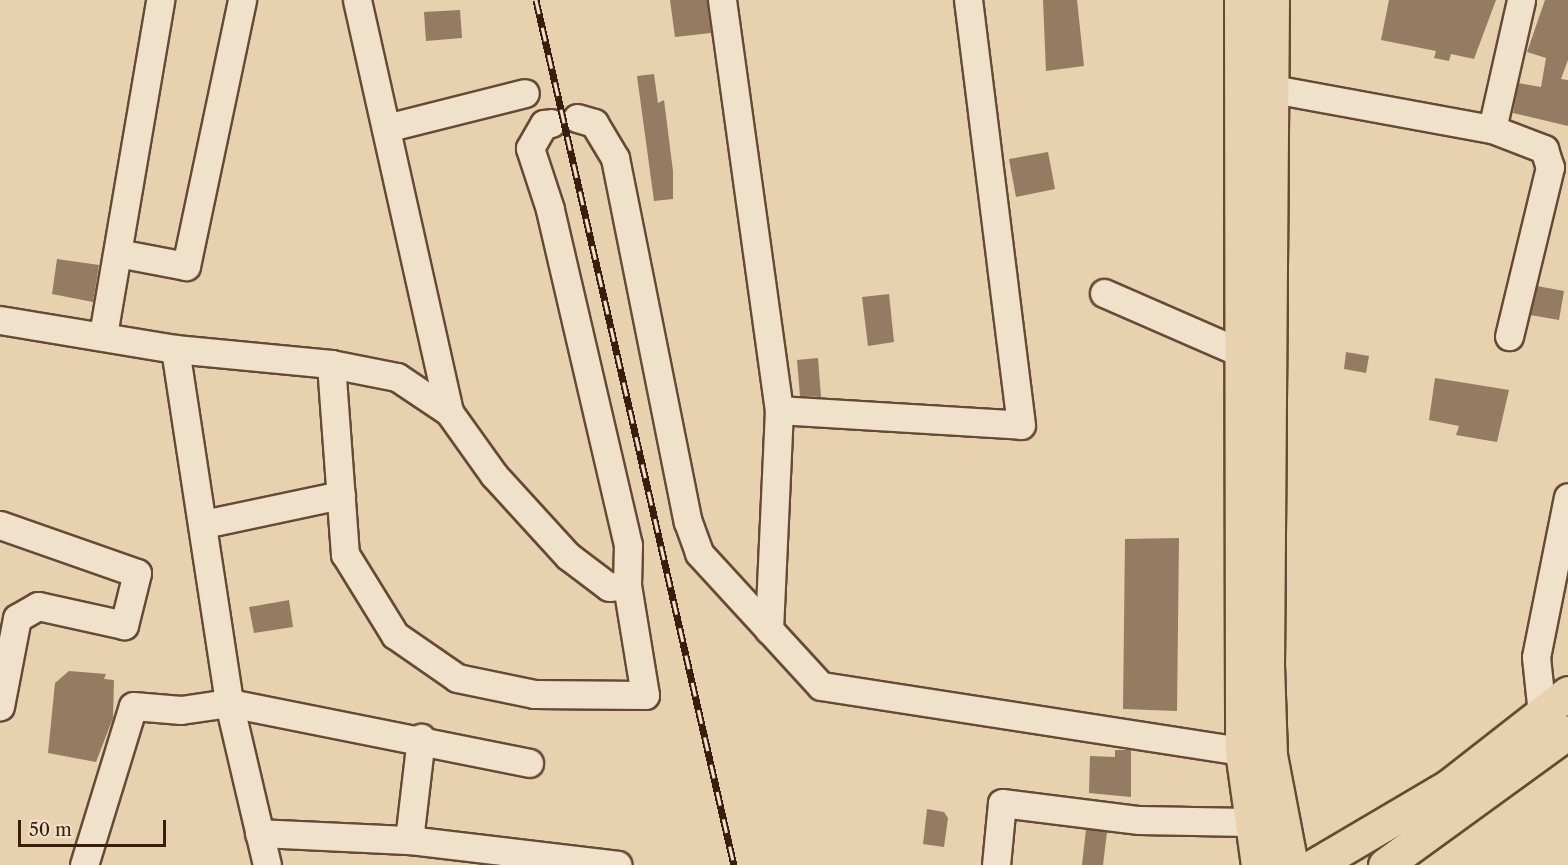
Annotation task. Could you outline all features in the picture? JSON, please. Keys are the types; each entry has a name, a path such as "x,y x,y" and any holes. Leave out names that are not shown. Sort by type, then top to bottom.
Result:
{"main road":[{"path":"1240,0 1237,351 1242,751 1248,822 1258,865"},
{"path":"1272,0 1267,665 1270,755 1292,865"},
{"path":"1385,865 1555,723 1568,693"},
{"path":"1315,865 1555,723"}],"street":[{"path":"103,335 160,0"},
{"path":"118,253 186,266 242,0"},
{"path":"357,0 449,412"},
{"path":"722,0 779,410 769,630"},
{"path":"779,410 1021,425 968,0"},
{"path":"1492,129 1521,0"},
{"path":"1273,89 1492,129 1530,139 1544,149 1550,167 1509,336"},
{"path":"386,128 525,93"},
{"path":"577,118 594,123 615,158 688,522 699,553 821,686 1242,751"},
{"path":"331,364 345,554 395,635 457,678 534,694 645,695 627,585 628,545 550,209 530,148 544,124 551,123"},
{"path":"1104,293 1237,351"},
{"path":"0,320 103,335 175,349 331,364 398,377 449,412 538,527 590,575 609,587 627,585"},
{"path":"175,349 204,524 229,704 267,865"},
{"path":"204,524 341,495"},
{"path":"1555,723 1536,657 1568,497"},
{"path":"0,525 137,573 124,625 39,606 17,618 0,706"},
{"path":"84,865 134,706 181,710 229,704 421,738 529,763"},
{"path":"410,840 421,738"},
{"path":"996,865 1002,803 1139,820 1248,822"},
{"path":"259,833 410,840 618,865"}],"building":[{"path":"670,0 707,0 711,33 675,37"},
{"path":"1043,0 1077,0 1084,66 1046,71"},
{"path":"1389,0 1496,0 1474,59 1451,54 1449,61 1434,58 1436,51 1381,40"},
{"path":"1545,0 1568,0 1568,60 1561,79 1568,80 1568,126 1513,113 1518,83 1541,87 1546,58 1527,52"},
{"path":"460,10 462,38 426,41 424,12"},
{"path":"654,74 658,103 664,100 673,171 673,199 654,201 637,76"},
{"path":"1048,152 1055,189 1016,197 1009,159"},
{"path":"57,259 99,265 93,302 52,294"},
{"path":"1537,286 1564,291 1559,320 1530,315"},
{"path":"889,294 894,342 868,346 862,297"},
{"path":"1346,352 1369,356 1366,373 1344,369"},
{"path":"818,358 821,397 800,396 797,360"},
{"path":"1435,378 1509,390 1497,442 1456,435 1459,426 1429,420"},
{"path":"1179,538 1177,711 1123,709 1125,539"},
{"path":"289,600 293,627 254,633 249,607"},
{"path":"69,671 106,674 104,679 114,680 113,718 96,762 48,753 55,683"},
{"path":"1115,750 1131,750 1131,797 1089,793 1090,756 1115,757"},
{"path":"927,809 944,812 948,818 944,847 923,844"},
{"path":"1086,829 1107,832 1103,865 1082,865"}],"railway":[{"path":"536,0 734,865"}]}
